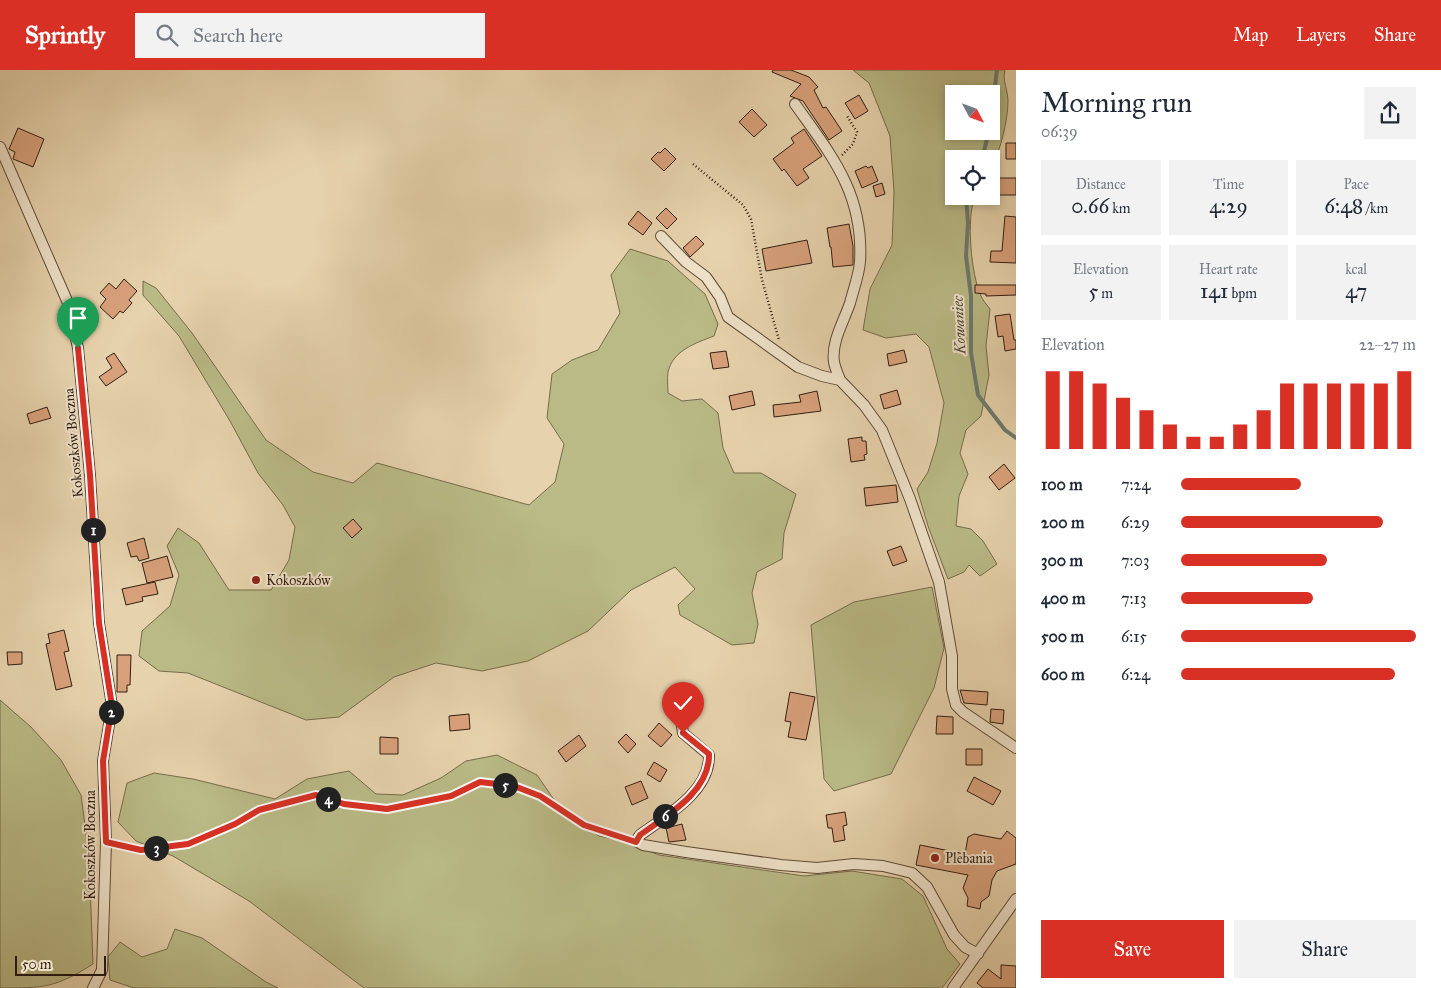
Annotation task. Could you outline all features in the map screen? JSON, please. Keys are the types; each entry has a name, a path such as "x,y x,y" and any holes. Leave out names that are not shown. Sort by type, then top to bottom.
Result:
{"street":[{"path":"795,104 842,170 855,205 860,264 837,338 834,360 840,380 864,405 882,430 910,499 939,582 952,656 952,689 956,705 963,712 1016,748"},
{"name":"Kokoszków Boczna","path":"0,148 68,304 78,348 90,475 99,623 112,706 103,761 106,842 102,970 92,988"},
{"path":"661,236 686,262 706,277 720,297 728,317 798,367 822,376 840,380"},
{"path":"681,718 683,733 709,754 706,773 683,803 640,835 636,842 643,845 686,852 781,865 817,868 854,864 883,866 912,873 927,887 959,941 965,947 978,954"},
{"path":"953,988 1016,899"}],"lane":[{"path":"451,796 480,782 514,786 540,796 584,825 636,842"}],"path":[{"path":"834,160 853,144 857,132 847,116"},
{"path":"693,164 743,205 751,219 762,280 785,358"},
{"path":"106,842 141,850 188,844 235,824 259,810 316,795 344,804 387,809 451,796"}],"green space":[{"path":"853,70 1005,70 1004,78 1008,101 1007,116 999,150 945,150 945,205 972,205 970,232 972,261 982,298 990,309 986,346 989,375 981,416 966,430 960,453 968,474 959,496 956,526 971,529 983,541 997,564 980,576 969,565 964,572 948,579 928,526 917,489 928,472 937,443 944,403 929,347 916,334 886,338 863,330 870,289 892,245 894,192 890,136 869,83"},
{"path":"630,249 668,261 705,294 718,324 714,336 686,348 675,358 668,372 668,393 682,401 702,399 718,413 723,448 734,473 761,473 796,494 784,533 782,559 757,572 752,593 758,624 754,643 732,645 680,615 678,605 695,589 675,567 631,590 588,631 528,661 482,671 436,663 394,677 339,717 306,720 188,673 159,671 139,656 142,631 170,606 179,575 167,546 178,528 199,543 229,590 271,590 289,560 295,527 283,505 258,473 230,421 179,336 143,295 143,281 156,288 192,333 266,440 313,472 353,483 377,463 529,505 555,482 564,444 547,418 552,374 572,360 598,350 620,313 611,275"},
{"path":"932,587 944,648 934,688 891,774 834,791 824,779 811,625 854,602"},
{"path":"0,700 31,727 61,760 81,795 89,856 93,964 69,978 39,987 0,988"},
{"path":"497,755 537,775 559,807 599,836 624,841 659,855 804,876 852,871 902,879 923,896 947,949 960,964 942,988 364,988 249,901 173,856 136,841 118,822 127,783 154,773 193,779 275,799 307,779 349,771 376,794 403,795 441,778 466,761"},
{"path":"175,929 202,938 266,982 278,988 134,988 110,980 108,957 120,942 142,957 167,949"}],"building":[{"path":"773,70 791,70 809,77 818,87 814,90 823,108 826,107 842,131 829,140 803,101 790,96 801,84 772,72"},
{"path":"859,95 868,111 855,119 845,103"},
{"path":"752,109 767,125 754,137 739,122"},
{"path":"18,128 44,139 33,167 13,159 15,152 9,149"},
{"path":"804,129 822,156 803,169 809,178 797,186 784,169 782,171 773,159 794,143 791,138"},
{"path":"1006,143 1016,143 1016,159 1006,159"},
{"path":"665,148 676,159 664,171 651,159"},
{"path":"866,166 868,168 872,166 878,181 862,188 855,171"},
{"path":"1000,178 1016,178 1016,195 1000,195"},
{"path":"882,183 885,194 876,197 873,186"},
{"path":"666,208 677,219 667,229 656,218"},
{"path":"638,211 652,223 643,235 628,224"},
{"path":"1005,216 1016,217 1016,263 990,262 991,251 1002,251"},
{"path":"849,224 853,246 853,265 833,267 827,228"},
{"path":"696,236 704,244 690,257 683,248"},
{"path":"807,240 812,263 766,271 762,249"},
{"path":"124,279 137,291 129,300 132,303 123,313 120,311 113,319 100,307 106,299 100,293 109,283 116,289"},
{"path":"975,285 1016,285 1016,295 986,296 986,294 975,293"},
{"path":"1010,314 1014,340 1016,340 1016,349 1005,351 1003,336 998,337 995,316"},
{"path":"904,350 907,362 889,366 887,354"},
{"path":"726,351 729,367 713,369 710,353"},
{"path":"114,353 127,372 106,386 99,377 112,368 106,358"},
{"path":"897,390 901,404 884,409 880,395"},
{"path":"752,391 755,405 732,410 729,396"},
{"path":"817,391 821,411 774,417 773,405 801,402 799,395"},
{"path":"47,407 51,418 30,424 27,414"},
{"path":"862,437 862,441 866,441 867,454 864,455 865,460 851,462 848,439"},
{"path":"1004,464 1015,478 999,490 989,477"},
{"path":"896,485 898,502 866,506 864,488"},
{"path":"353,519 362,529 352,538 343,528"},
{"path":"144,538 149,558 139,561 137,556 131,557 127,543"},
{"path":"901,546 907,561 893,566 887,551"},
{"path":"167,556 173,577 147,583 142,563"},
{"path":"155,582 158,594 142,597 143,601 126,605 122,589"},
{"path":"64,630 69,651 64,652 72,686 56,690 46,644 50,643 48,634"},
{"path":"7,652 22,652 22,664 8,665"},
{"path":"117,655 131,655 130,685 127,685 127,692 117,692"},
{"path":"960,690 988,692 987,705 964,703"},
{"path":"790,692 815,697 806,740 788,737 791,722 785,721"},
{"path":"991,709 1004,710 1003,724 990,722"},
{"path":"469,714 470,729 450,731 449,716"},
{"path":"937,716 953,717 953,734 936,734"},
{"path":"659,723 672,735 661,747 648,736"},
{"path":"626,734 636,744 628,753 618,742"},
{"path":"579,735 586,746 566,762 558,751"},
{"path":"380,737 398,738 398,754 380,754"},
{"path":"966,749 982,749 982,765 966,765"},
{"path":"654,762 667,770 660,782 647,774"},
{"path":"974,777 1001,791 993,805 967,791"},
{"path":"641,781 648,798 632,805 625,787"},
{"path":"845,812 847,825 843,826 845,840 834,842 832,828 828,828 826,815"},
{"path":"682,824 686,840 669,842 666,828"},
{"path":"1007,831 1016,838 1016,864 997,871 992,880 989,896 981,902 980,909 967,906 968,898 963,888 968,875 916,865 920,845 965,854 968,837 974,834 1001,839"},
{"path":"1001,965 1016,966 1016,988 983,988 977,983 988,969 1001,979"}],"waterway":[{"name":"Kowaniec","path":"995,85 997,70"},
{"name":"Kowaniec","path":"984,150 987,140"},
{"name":"Kowaniec","path":"967,205 968,223 966,256 971,296 971,353 978,395 1005,430 1016,438"}],"place":[{"name":"Kokoszków","path":"256,580"},
{"name":"Plebania","path":"935,858"}],"route":[{"path":"78,348 90,475 99,623 112,706 103,761 106,842 141,850 188,844 235,824 259,810 316,795 344,804 387,809 451,796 480,782 514,786 540,796 584,825 636,842 640,835 683,803 706,773 709,754 683,733"}]}
